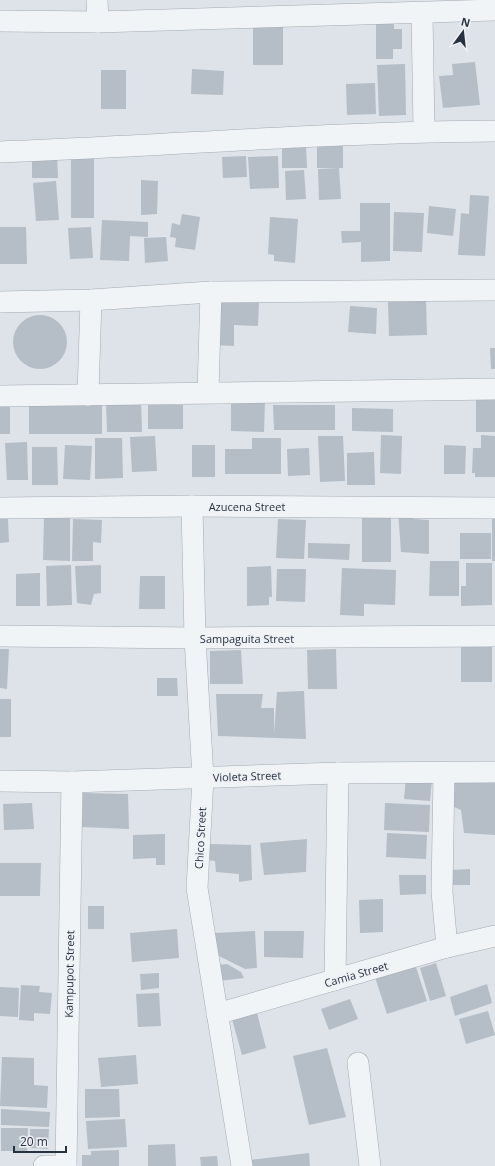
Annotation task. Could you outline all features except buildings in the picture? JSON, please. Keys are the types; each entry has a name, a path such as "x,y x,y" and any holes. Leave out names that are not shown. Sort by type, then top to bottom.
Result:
{"street":[{"path":"97,0 98,22"},
{"path":"0,21 98,22 495,10"},
{"path":"422,13 424,131"},
{"path":"0,152 135,147 424,131 495,131"},
{"path":"0,302 91,300 211,292 495,290"},
{"path":"208,392 211,292"},
{"path":"88,395 91,300"},
{"path":"0,396 495,389"},
{"name":"Azucena Street","path":"0,508 192,506 495,508"},
{"name":"Chico Street","path":"192,506 195,638 203,778 197,888 242,1166"},
{"name":"Sampaguita Street","path":"0,636 195,638 495,636"},
{"path":"444,772 442,892 447,947"},
{"name":"Violeta Street","path":"0,781 72,782 338,773 495,772"},
{"path":"334,980 338,773"},
{"name":"Kampupot Street","path":"66,1166 72,782"},
{"name":"Camia Street","path":"217,1014 447,947 495,936"},
{"path":"358,1063 370,1166"},
{"path":"44,1166 66,1166"}]}
